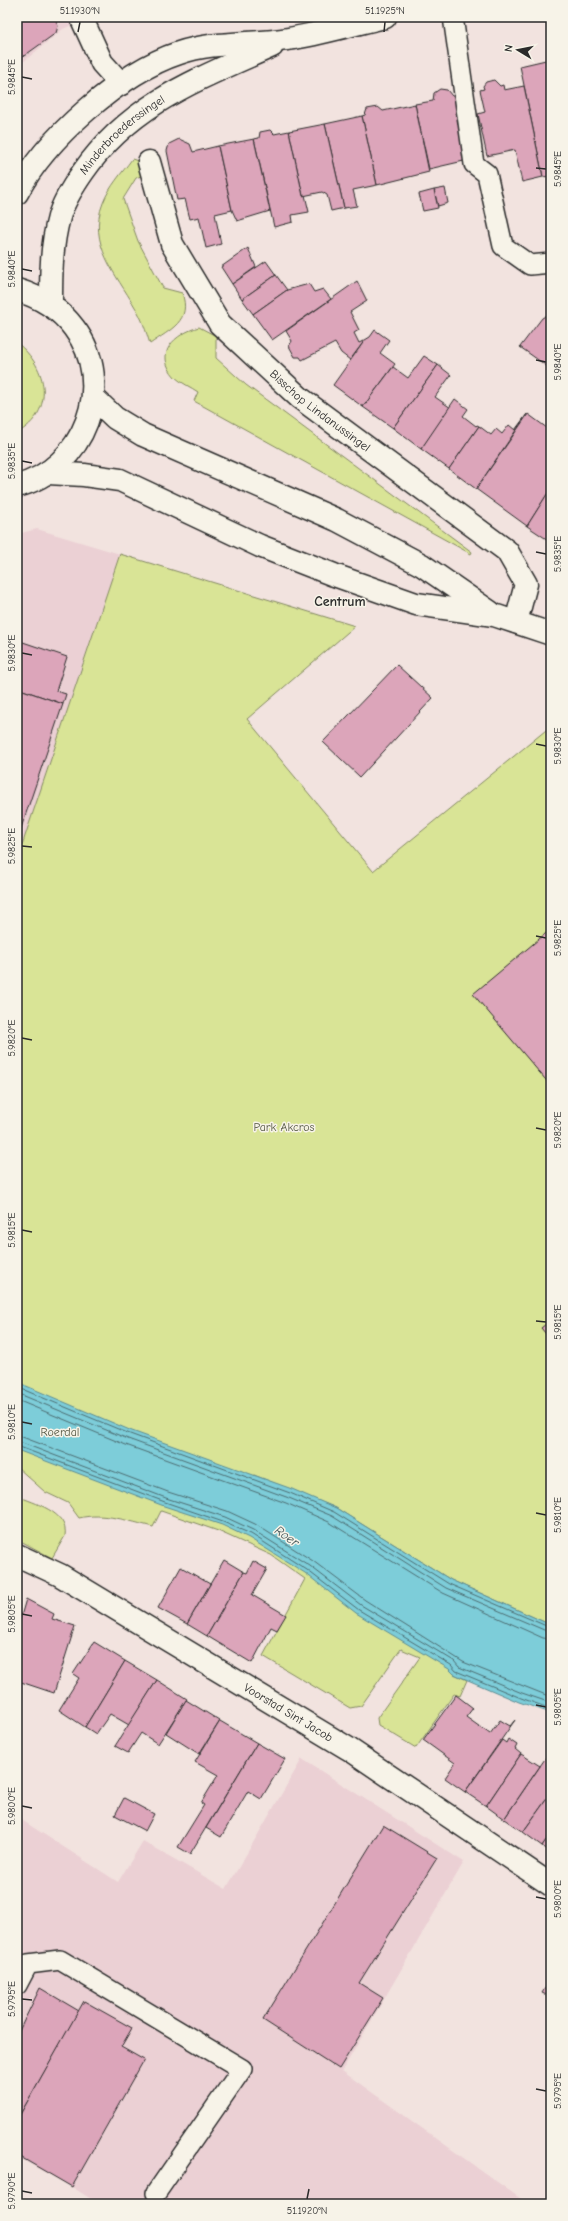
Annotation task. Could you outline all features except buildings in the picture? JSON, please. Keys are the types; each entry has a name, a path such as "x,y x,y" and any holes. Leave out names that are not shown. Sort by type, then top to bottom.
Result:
{"main road":[{"path":"81,17 102,63 121,84"},
{"name":"Minderbroederssingel","path":"17,193 42,154 102,98 153,64 180,52 221,45 288,39 385,17"},
{"name":"Minderbroederssingel","path":"51,305 52,265 59,216 78,178 101,148 135,116 170,92 288,39"},
{"name":"Bisschop Lindanussingel","path":"149,162 172,244 220,324 300,398 507,551 526,584 516,622"},
{"path":"17,290 33,295 51,305 75,328 83,342 93,377 94,398 90,414 77,444 58,465 48,473 17,486"},
{"path":"94,398 115,418 143,435 337,520 422,565 494,614"},
{"path":"48,473 84,475 120,480 260,546 416,604 494,614 551,634"},
{"name":"Voorstad Sint Jacob","path":"17,1555 60,1575 349,1749 551,1885"}],"lane":[{"path":"453,17 474,164 487,174 502,246 530,265 551,263"},
{"path":"17,1985 28,1964 60,1960 242,2069 156,2193"}],"shaded area":[{"path":"17,17 89,17 63,29 17,67"},
{"path":"37,529 120,554 17,860 17,534"},
{"path":"302,1759 464,1862 342,2071 528,2204 99,2204 72,2187 17,2157 17,1817 118,1882 143,1841 226,1889"}],"green space":[{"path":"132,159 138,161 143,175 136,178 123,199 138,241 163,288 182,293 184,303 184,311 178,323 150,344 140,316 106,258 101,245 99,231 99,218 103,203 112,186"},
{"path":"199,327 216,336 216,358 246,385 472,552 471,554 194,401 198,392 175,377 166,360 167,352 175,340 182,334"},
{"path":"17,343 28,353 36,364 41,376 43,389 42,402 38,413 29,424 17,433"},
{"name":"Park Akcros","path":"120,554 355,626 247,719 373,871 551,726 551,1625 451,1580 336,1508 254,1475 454,1674 467,1680 460,1696 454,1694 416,1748 378,1725 377,1718 420,1657 401,1649 361,1706 350,1708 263,1656 305,1579 271,1555 218,1531 161,1511 153,1527 107,1517 88,1516 79,1518 68,1503 45,1492 17,1467 17,860"},
{"path":"17,1496 41,1505 62,1521 65,1528 65,1536 52,1558 17,1539"}],"water":[{"name":"Roerdal","path":"17,1382 132,1431 292,1489 336,1508 451,1580 551,1625 551,1713 519,1702 454,1674 449,1669 356,1613 305,1573 249,1538 222,1525 164,1506 17,1450"}],"district":[{"name":"Centrum","path":"340,601"}],"water label":[{"name":"Roer","path":"287,1536"}]}
